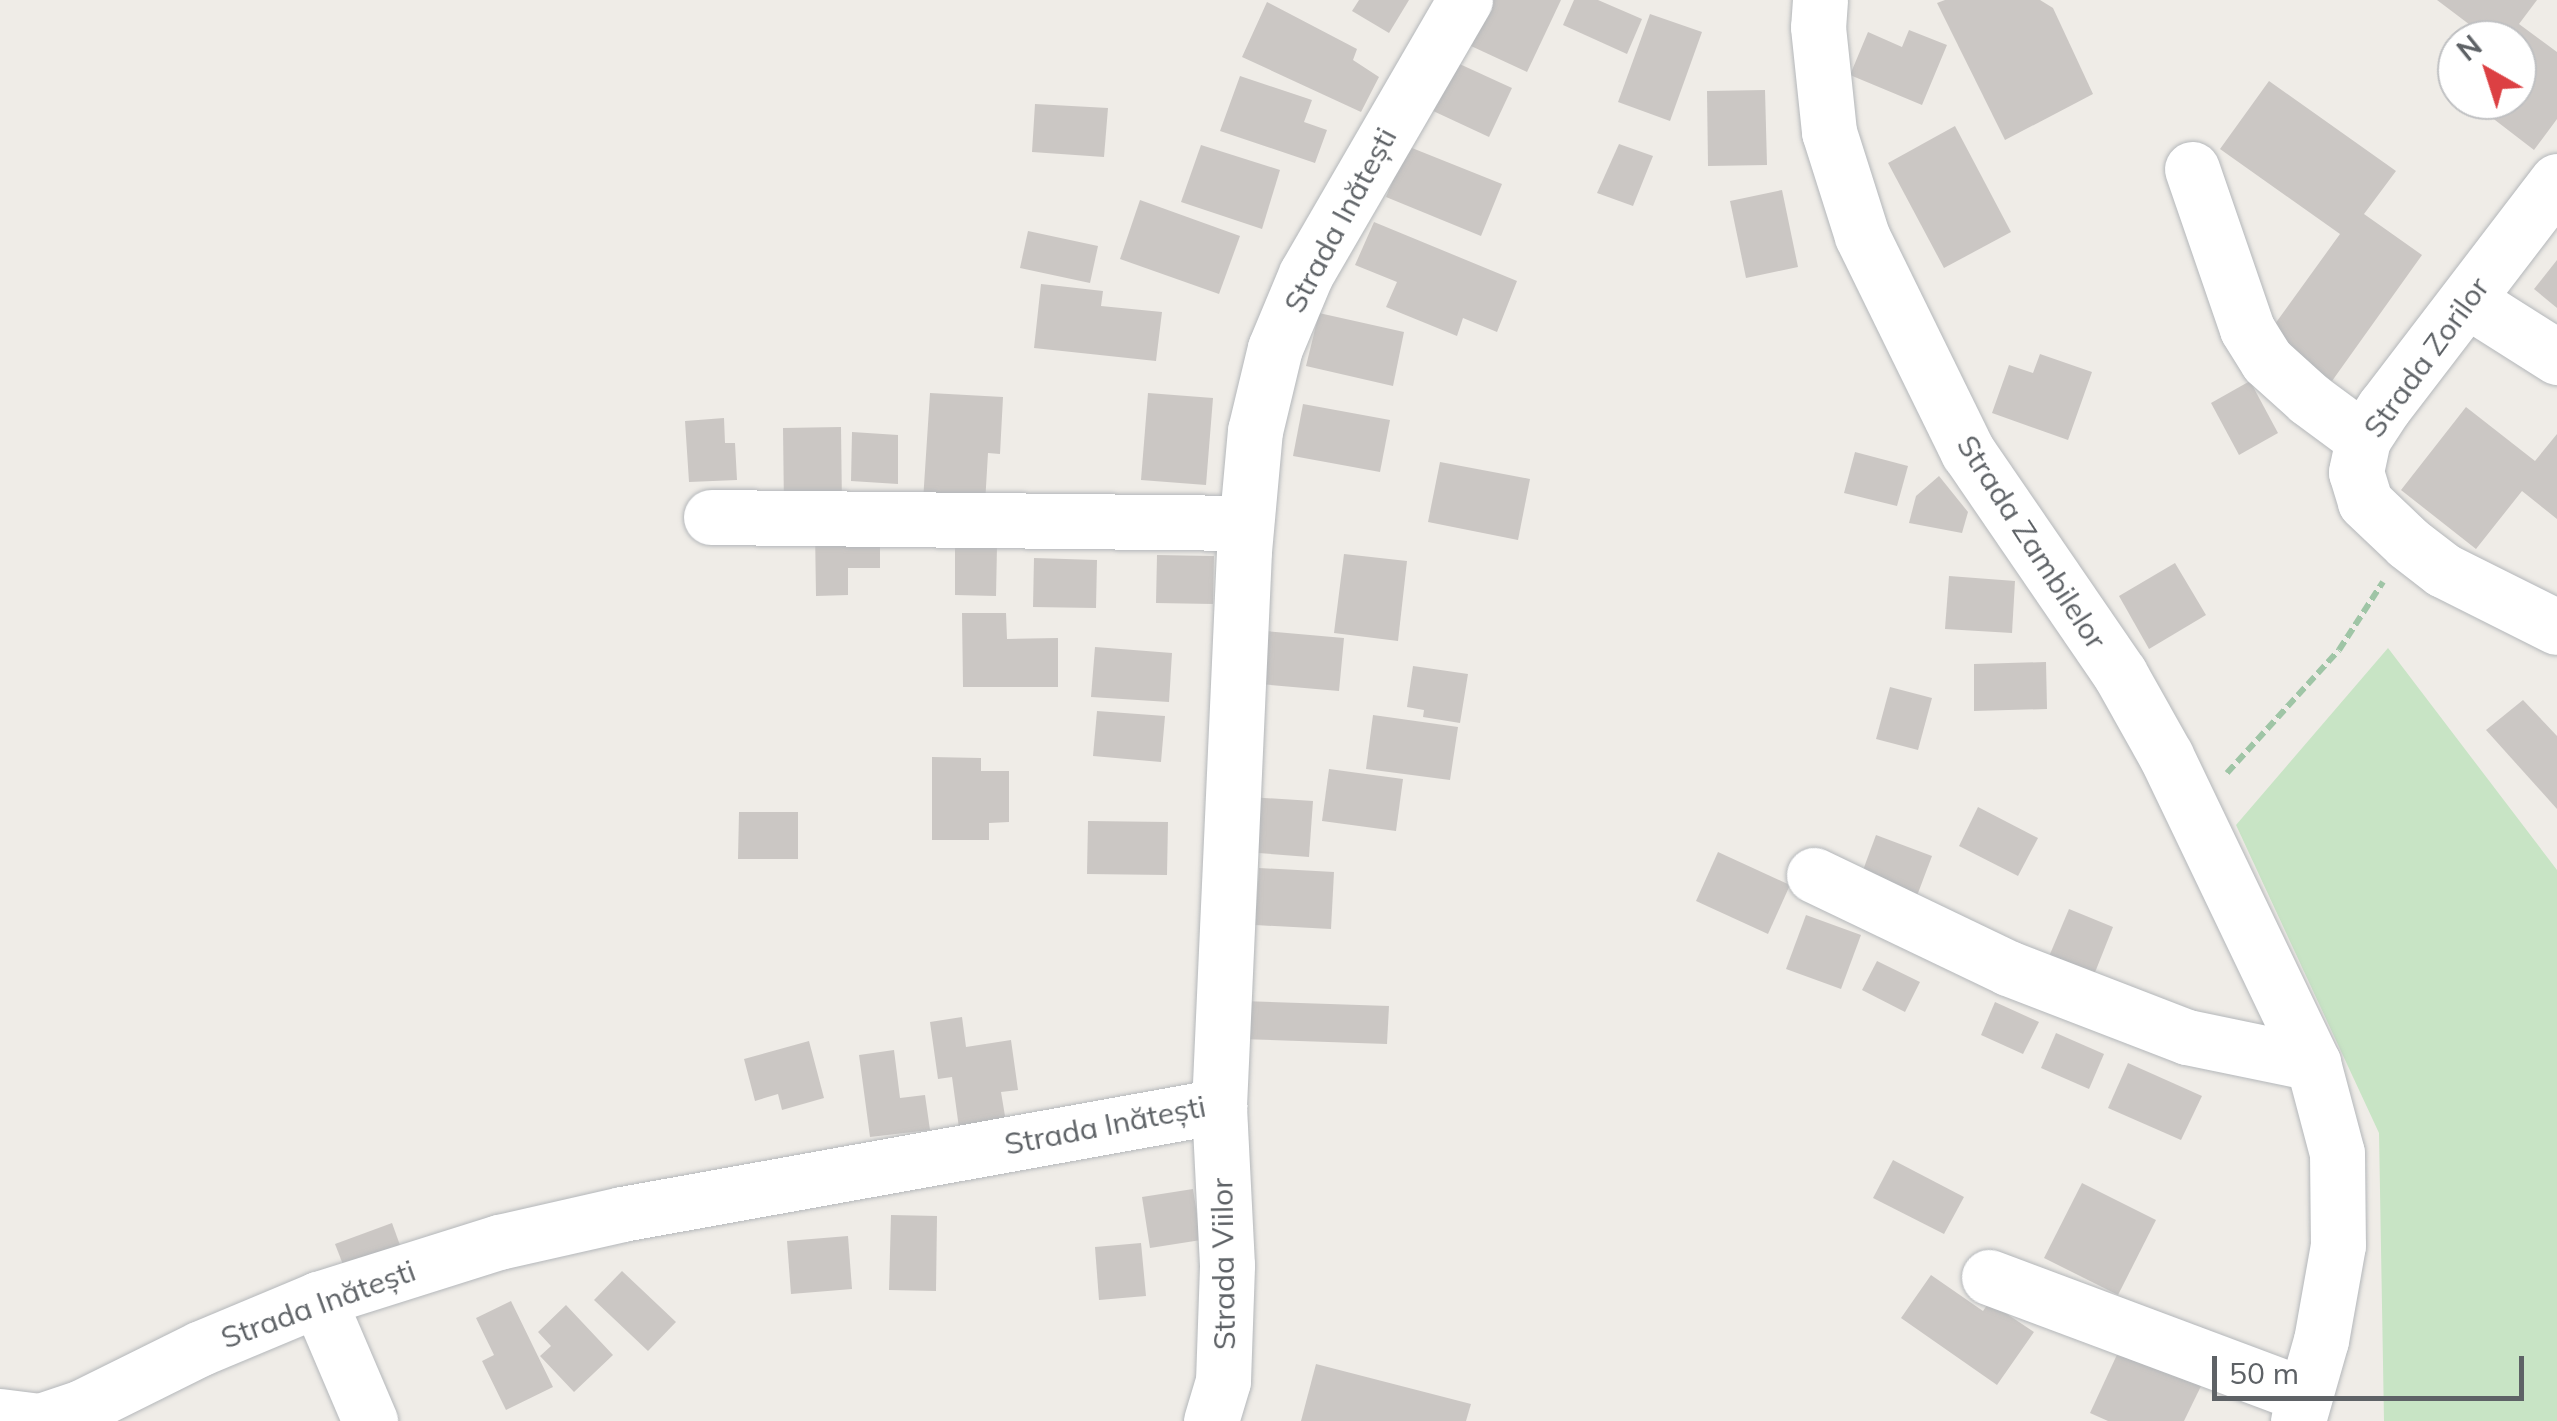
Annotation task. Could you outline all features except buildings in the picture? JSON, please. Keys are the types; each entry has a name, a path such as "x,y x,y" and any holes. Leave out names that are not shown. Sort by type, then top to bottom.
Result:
{"street":[{"name":"Strada Inătești","path":"0,1416 10,1421 40,1421 82,1407 201,1348 318,1300 499,1242 622,1214 1219,1106 1246,523 1255,432 1275,348 1306,274 1464,0"},
{"name":"Strada Zambilelor","path":"1820,0 1818,27 1829,132 1862,236 1968,452 2120,674 2193,811 2313,1064 2337,1153 2338,1245 2302,1408"},
{"path":"2192,169 2247,330 2267,360 2309,399 2362,439"},
{"name":"Strada Zorilor","path":"2557,181 2362,439 2356,472 2365,502 2443,570 2557,627"},
{"path":"2467,300 2557,357"},
{"path":"710,518 1246,523"},
{"path":"1814,874 2008,968 2186,1037 2313,1064"},
{"name":"Strada Viilor","path":"1211,1421 1223,1381 1226,1265 1219,1106"},
{"path":"1990,1277 2302,1408"},
{"path":"318,1300 370,1421"}],"path":[{"path":"2193,811 2339,650 2408,543"}],"green space":[{"path":"2388,648 2557,870 2557,1421 2384,1421 2379,1133 2236,825"}]}
